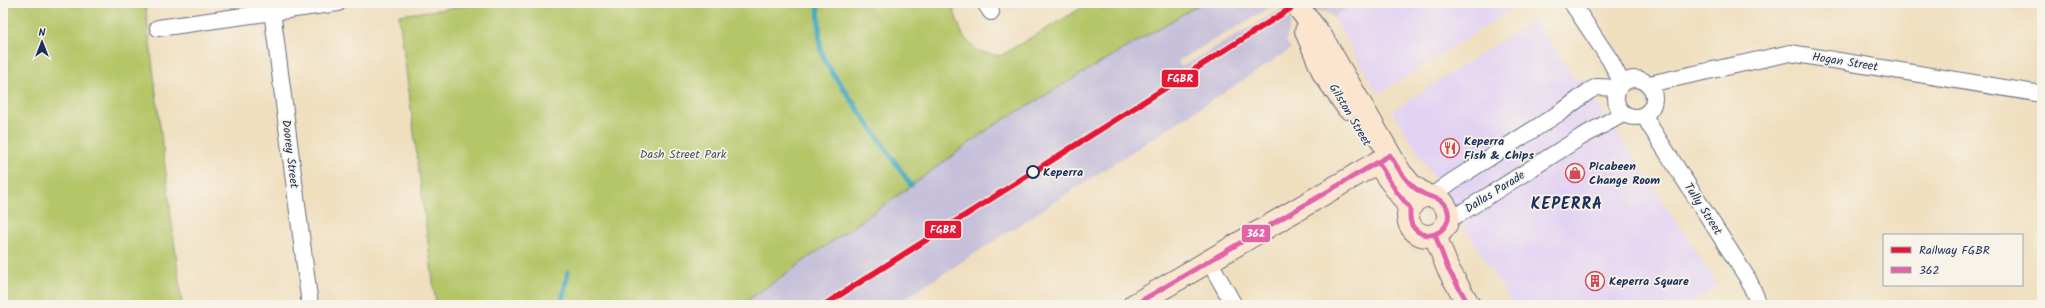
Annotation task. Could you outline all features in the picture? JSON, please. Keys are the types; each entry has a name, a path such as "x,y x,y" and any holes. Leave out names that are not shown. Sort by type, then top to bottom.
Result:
{"street":[{"path":"158,28 272,7 338,3"},
{"path":"1442,227 1422,235 1412,227 1409,221 1423,200 1593,89 1597,87 1620,86 1633,78 1644,80 1649,84 1654,95 1652,106 1644,115 1634,117 1623,114 1619,110 1615,99 1620,86 1610,60 1572,3"},
{"name":"Doorey Street","path":"272,7 310,305"},
{"name":"Gilston Street","path":"1299,9 1317,60 1353,116 1384,158 1396,191 1423,200"},
{"name":"Hogan Street","path":"1649,84 1790,53 2042,94"},
{"name":"Dallas Parade","path":"1442,227 1461,213 1581,136 1623,114"},
{"name":"Tully Street","path":"1644,115 1748,279 1756,297 1756,305"},
{"path":"1134,305 1384,158"},
{"path":"1423,200 1438,198 1447,207 1442,227 1448,269 1469,305"},
{"path":"1209,261 1234,305"}],"shaded area":[{"path":"1202,3 1278,3 1178,61 1181,67 1282,9 1284,9 1291,21 1286,41 1291,49 895,305 741,305 897,196 993,126"},
{"path":"1311,3 1356,3 1333,17 1327,12 1315,11"},
{"path":"1356,3 1522,3 1378,94 1333,17"},
{"path":"1535,19 1576,81 1580,79 1630,151 1718,286 1689,305 1513,305 1392,111"}],"green space":[{"path":"3,3 145,3 182,305 3,305"},
{"name":"Dash Street Park","path":"491,3 951,3 963,36 977,51 1000,56 1090,3 1133,3 1137,9 1146,3 1202,3 993,126 897,196 741,305 436,305 399,15"}],"waterway":[{"path":"818,3 820,47 825,62 911,185"},
{"path":"561,305 568,272"}],"rail line":[{"name":"FGBR","path":"824,305 1299,3"}],"transit line":[{"name":"362","path":"1390,155 1404,177 1413,187 1424,194 1440,200 1447,208 1447,222 1444,228 1439,232 1427,235 1420,233 1412,226 1410,219 1410,208 1396,191 1378,162 1390,155"},
{"name":"362","path":"1134,305 1378,162"},
{"name":"362","path":"1435,235 1448,269 1469,305"}],"place":[{"name":"Keperra Fish & Chips","path":"1450,148"},
{"name":"Keperra","path":"1033,172"},
{"name":"Picabeen Change Room","path":"1575,173"},
{"name":"Keperra Square","path":"1595,281"}],"district":[{"name":"KEPERRA","path":"1567,204"}]}
